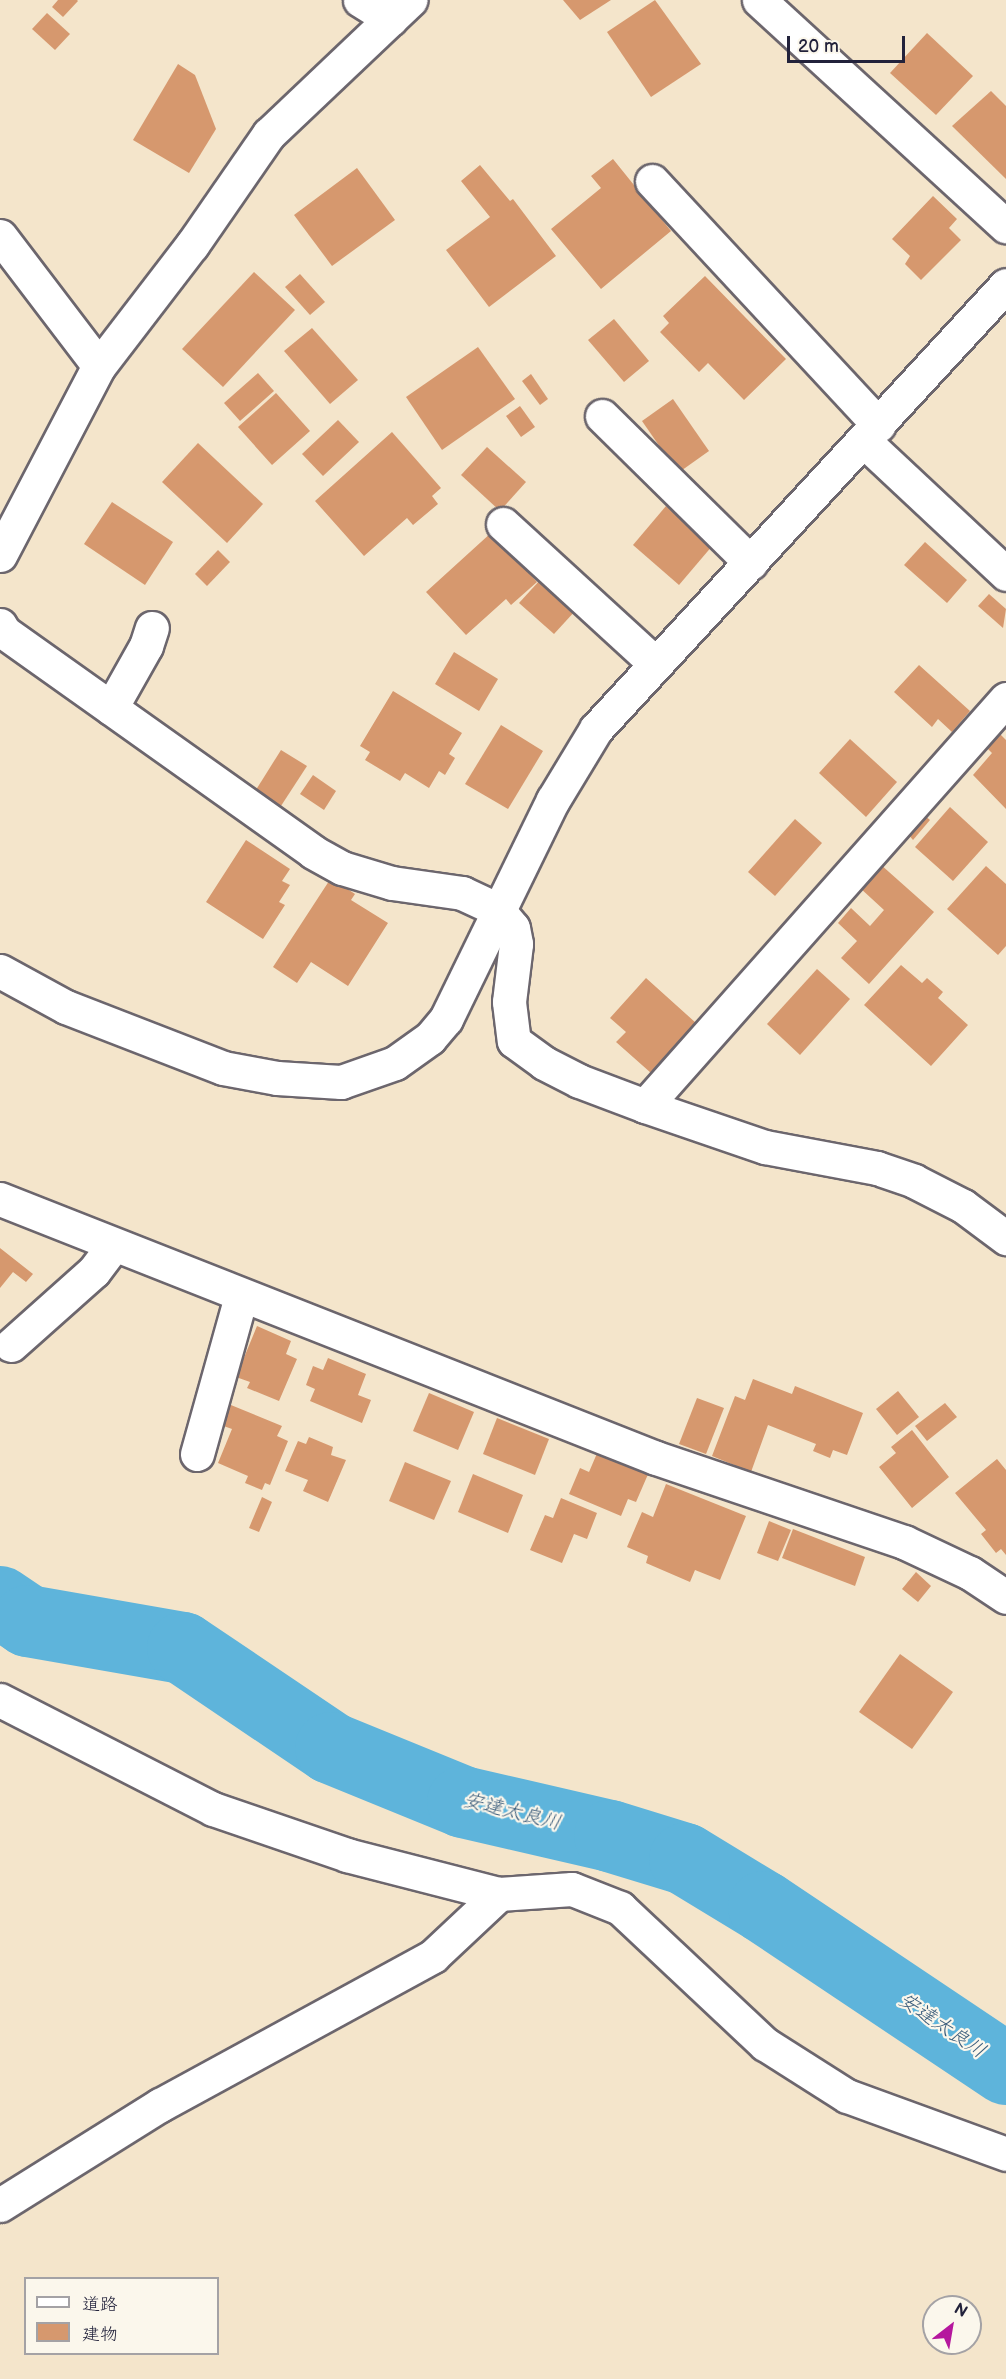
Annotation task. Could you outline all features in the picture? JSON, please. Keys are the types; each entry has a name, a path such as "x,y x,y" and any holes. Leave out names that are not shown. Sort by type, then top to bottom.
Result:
{"street":[{"path":"360,0 400,10"},
{"path":"759,0 1006,226"},
{"path":"0,555 99,366 192,245 268,134 400,10"},
{"path":"652,181 871,433 1006,574"},
{"path":"0,236 99,366"},
{"path":"0,971 66,1007 223,1068 278,1078 341,1082 375,1074 430,1038 464,988 498,910 553,800 596,729 1006,285"},
{"path":"602,416 751,563"},
{"path":"503,524 656,664"},
{"path":"0,625 4,632 274,826 342,868 392,883 462,893 498,910 513,928 516,944 509,1002 514,1041 544,1063 579,1081 765,1147 877,1168 914,1181 963,1206 1006,1238"},
{"path":"111,708 146,646 152,628"},
{"path":"645,1106 1006,699"},
{"path":"0,1200 656,1458 904,1542 970,1573 1006,1597"},
{"path":"11,1345 94,1271 113,1246"},
{"path":"197,1454 241,1296"},
{"path":"0,1700 213,1809 347,1855 498,1894 572,1889 620,1908 765,2044 847,2096 1006,2154"},
{"path":"0,2205 160,2105 433,1956 498,1894"}],"building":[{"path":"58,0 78,1 63,17 52,7"},
{"path":"563,0 611,0 580,20"},
{"path":"655,0 701,64 651,97 607,32"},
{"path":"47,13 70,34 55,50 32,29"},
{"path":"927,33 973,76 936,115 890,73"},
{"path":"178,64 195,75 216,129 189,173 133,140"},
{"path":"991,91 1006,106 1006,179 952,126"},
{"path":"613,159 671,231 601,289 551,229 601,188 591,176"},
{"path":"480,165 510,201 513,199 556,256 489,307 446,250 490,217 461,181"},
{"path":"357,168 395,220 332,266 294,215"},
{"path":"933,196 957,219 949,228 961,240 921,280 905,264 910,256 892,239"},
{"path":"254,272 295,310 223,387 182,349"},
{"path":"300,274 325,302 310,315 285,287"},
{"path":"705,276 786,359 744,400 708,363 699,372 660,332 669,323 663,316"},
{"path":"614,319 649,361 624,382 588,340"},
{"path":"312,328 358,380 330,404 284,351"},
{"path":"478,347 515,399 442,450 406,397"},
{"path":"258,373 274,391 240,421 224,403"},
{"path":"531,374 548,399 540,405 522,381"},
{"path":"276,393 310,431 272,465 238,427"},
{"path":"673,399 709,451 678,473 642,421"},
{"path":"520,406 535,427 521,437 506,416"},
{"path":"338,420 359,442 323,476 302,454"},
{"path":"392,432 441,488 432,496 438,504 413,525 407,518 364,556 315,501"},
{"path":"198,443 263,504 227,543 162,482"},
{"path":"487,447 526,482 500,511 461,475"},
{"path":"112,502 173,542 145,585 84,544"},
{"path":"666,506 713,545 679,585 633,545"},
{"path":"492,532 537,582 511,605 506,599 466,635 426,592"},
{"path":"925,542 967,580 947,603 904,565"},
{"path":"218,550 230,562 207,586 195,574"},
{"path":"541,579 576,610 554,634 519,603"},
{"path":"989,594 1006,609 1003,628 978,606"},
{"path":"454,652 498,679 479,711 435,684"},
{"path":"919,665 970,711 952,732 938,719 932,727 894,692"},
{"path":"393,691 462,733 449,754 455,758 445,775 439,771 429,788 405,773 400,781 365,760 370,752 360,746"},
{"path":"501,725 543,751 508,809 465,784"},
{"path":"999,733 1006,740 1006,809 973,775 992,753 986,747"},
{"path":"850,739 897,782 866,817 819,773"},
{"path":"281,750 307,766 279,809 254,793"},
{"path":"313,775 336,791 324,810 300,794"},
{"path":"950,807 988,842 953,881 915,847"},
{"path":"924,815 930,820 913,840 908,834"},
{"path":"795,819 822,843 775,896 748,872"},
{"path":"246,840 290,869 282,881 290,885 279,902 285,905 263,939 206,902"},
{"path":"880,864 934,912 869,984 841,958 857,941 838,923 851,908 870,926 884,910 859,887"},
{"path":"986,866 1006,884 1006,946 998,955 947,909"},
{"path":"331,878 355,894 351,900 388,923 348,986 311,962 297,983 273,967"},
{"path":"901,965 922,983 927,978 943,992 938,998 968,1025 931,1066 864,1005"},
{"path":"817,969 850,999 800,1055 767,1024"},
{"path":"646,978 696,1023 651,1073 616,1042 626,1032 610,1018"},
{"path":"0,1248 33,1274 26,1282 13,1272 0,1288"},
{"path":"257,1326 291,1341 286,1354 297,1359 279,1401 247,1388 250,1382 236,1377"},
{"path":"328,1358 366,1374 358,1395 371,1400 362,1423 310,1401 315,1389 306,1385 313,1366 323,1370"},
{"path":"753,1379 792,1394 795,1386 863,1413 847,1455 833,1450 830,1458 813,1451 816,1444 768,1425 751,1472 712,1456 735,1396 745,1400"},
{"path":"898,1391 919,1417 897,1435 876,1409"},
{"path":"429,1393 474,1412 458,1450 413,1431"},
{"path":"697,1398 724,1408 706,1454 679,1444"},
{"path":"226,1403 282,1426 277,1436 288,1441 270,1485 265,1483 262,1490 245,1483 248,1476 218,1463 232,1429 218,1424"},
{"path":"945,1403 957,1417 927,1441 915,1426"},
{"path":"497,1418 549,1439 535,1475 483,1454"},
{"path":"912,1430 949,1477 912,1508 879,1467 896,1453 891,1447"},
{"path":"309,1437 333,1447 331,1455 346,1460 328,1502 303,1491 308,1480 285,1471 298,1441 306,1444"},
{"path":"598,1451 649,1472 636,1502 628,1499 621,1516 569,1494 580,1468 589,1472"},
{"path":"997,1459 1006,1470 1006,1555 1001,1549 996,1553 981,1534 986,1530 955,1493"},
{"path":"405,1462 451,1481 434,1520 389,1501"},
{"path":"473,1474 523,1495 508,1533 458,1512"},
{"path":"666,1484 746,1516 720,1580 695,1570 690,1582 646,1563 648,1556 627,1547 642,1512 653,1517"},
{"path":"262,1497 272,1502 259,1532 249,1528"},
{"path":"561,1498 597,1513 587,1539 574,1534 562,1563 530,1550 545,1515 553,1518"},
{"path":"769,1521 791,1530 778,1561 757,1553"},
{"path":"793,1529 865,1557 855,1586 782,1558"},
{"path":"916,1572 931,1586 918,1602 902,1589"},
{"path":"900,1654 953,1692 912,1749 859,1712"}],"waterway":[{"name":"安達太良川","path":"0,1602 28,1621 183,1648 331,1748 463,1802 610,1836 685,1859 764,1907 1006,2069"}]}
